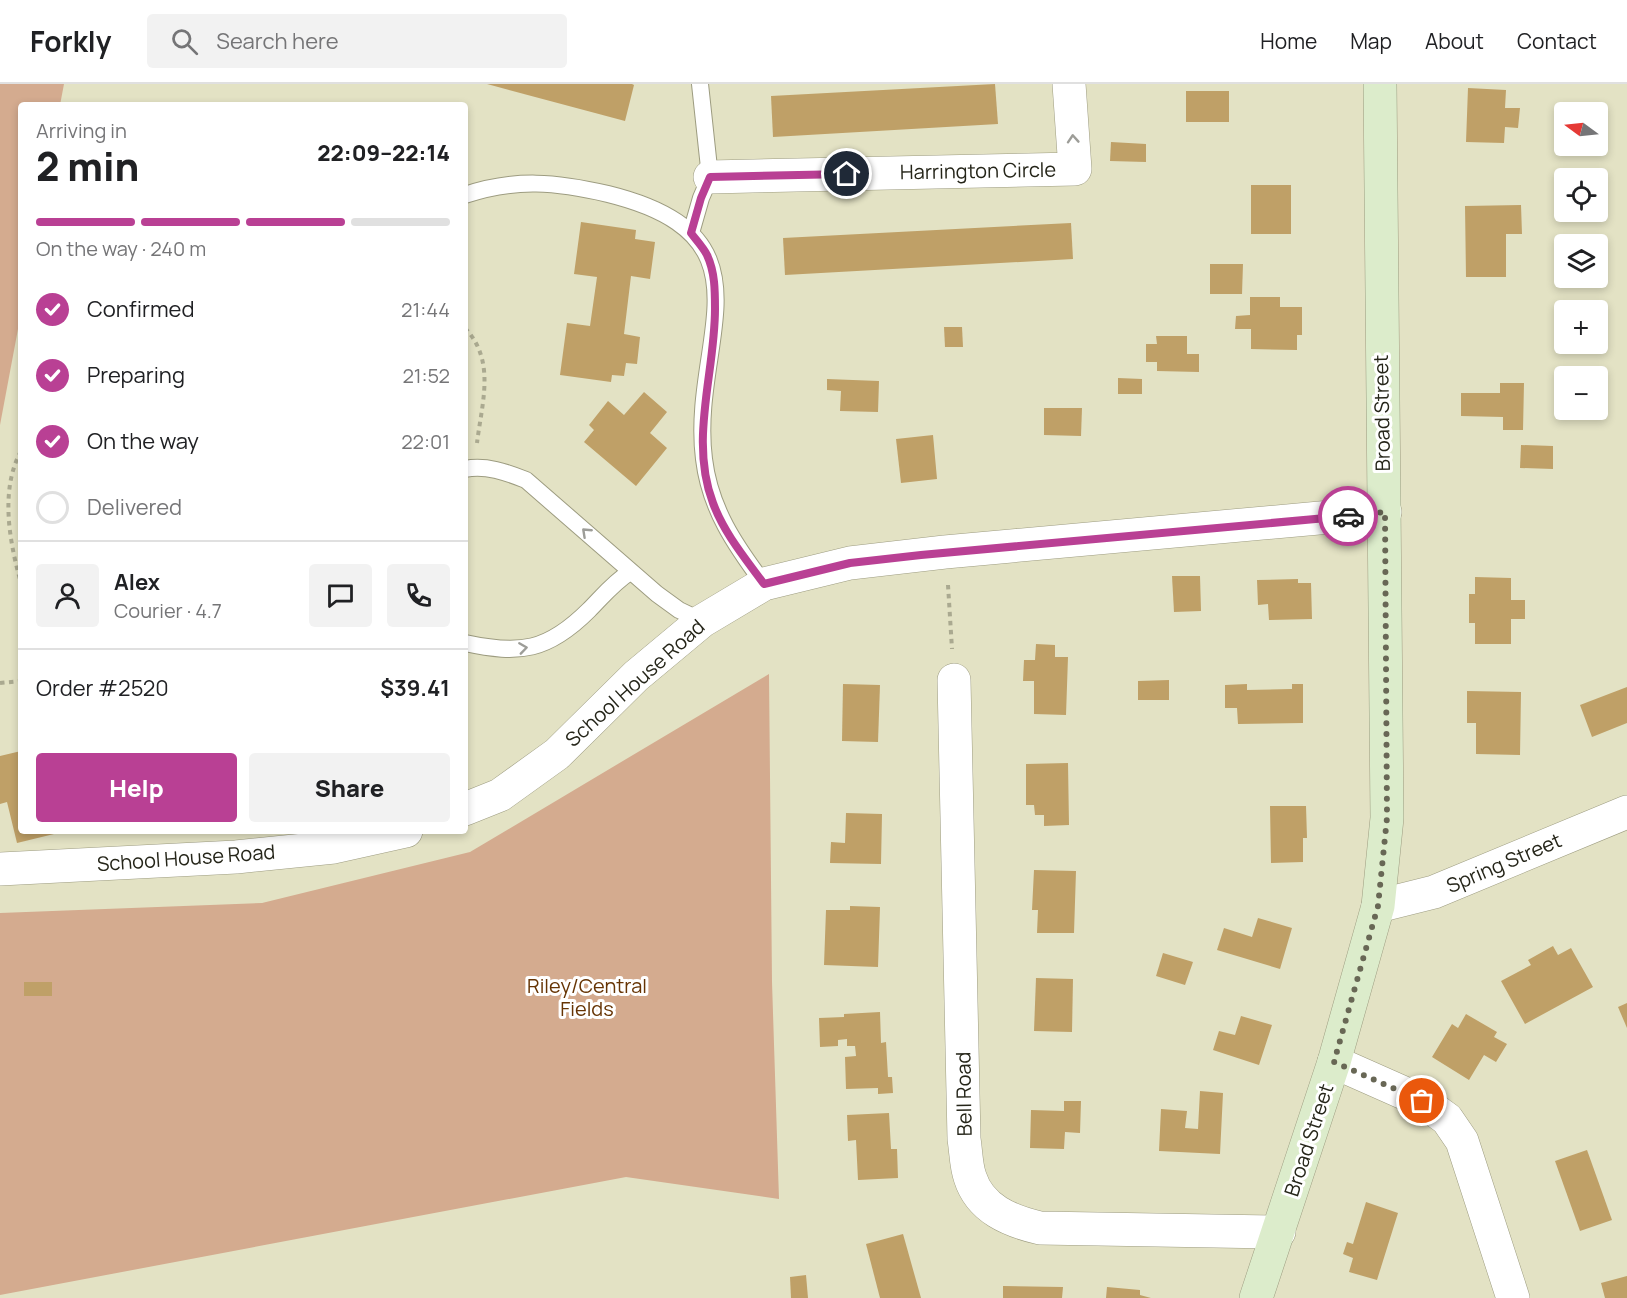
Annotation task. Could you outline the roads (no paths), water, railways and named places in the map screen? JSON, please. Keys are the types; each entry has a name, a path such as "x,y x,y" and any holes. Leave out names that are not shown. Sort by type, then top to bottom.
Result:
{"main road":[{"name":"Broad Street","path":"1256,1298 1334,1062 1378,906 1387,818 1385,512 1381,393 1380,84"}],"street":[{"name":"Harrington Circle","path":"710,177 1075,169 1068,84"},
{"name":"School House Road","path":"468,808 500,795 557,754 636,676 702,621 764,584 850,563 945,552 1385,512"},
{"name":"Bell Road","path":"954,680 964,1139 970,1178 990,1208 1012,1222 1040,1228 1279,1232"},
{"name":"Spring Street","path":"1378,906 1434,892 1627,812"},
{"name":"School House Road","path":"0,869 236,857 334,847 392,834"},
{"path":"1334,1062 1422,1101 1447,1119 1462,1141 1513,1298"}],"lane":[{"path":"691,233 710,177 700,84"},
{"path":"468,194 512,183 596,192 629,200 672,217 691,233 707,256 715,286 715,330 705,404 704,458 712,502 733,543 764,584"},
{"path":"468,469 478,467 506,472 526,480 630,572 679,610 702,621"},
{"path":"468,644 502,650 519,650 545,644 567,631 614,583 630,572"}],"park label":[{"name":"Riley/Central Fields","path":"587,998"}]}
